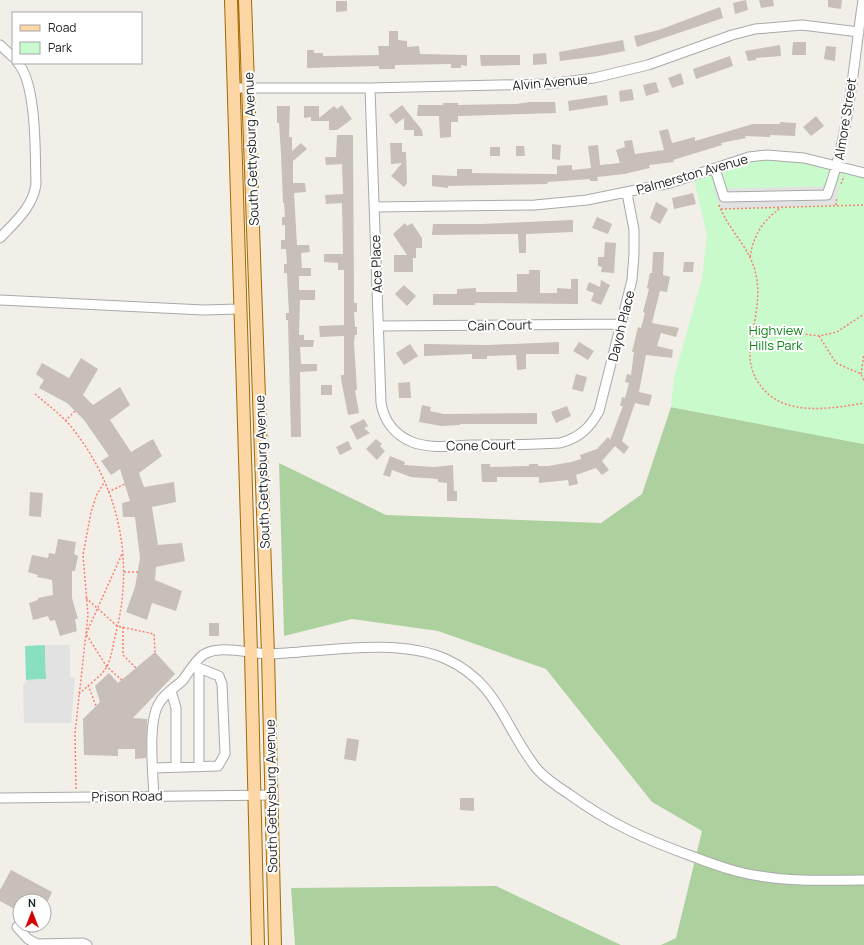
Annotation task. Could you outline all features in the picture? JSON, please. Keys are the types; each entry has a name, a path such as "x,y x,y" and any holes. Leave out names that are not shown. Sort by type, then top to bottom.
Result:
{"main road":[{"name":"South Gettysburg Avenue","path":"231,0 251,653 253,795 258,945"},
{"name":"South Gettysburg Avenue","path":"246,0 268,654 275,945"}],"street":[{"name":"Almore Street","path":"715,169 724,196 827,195 841,169 863,0"},
{"name":"Alvin Avenue","path":"234,88 370,88 549,84 599,77 648,65 732,35 755,29 782,26 806,26 859,32"},
{"path":"0,45 12,56"},
{"path":"0,238 25,210 33,196 36,184 31,99 27,79 19,64"},
{"name":"Ace Place","path":"370,88 382,409 389,425 399,435"},
{"name":"Palmerston Avenue","path":"374,207 535,205 587,200 670,183 749,157 767,155 795,156 841,169 864,173"},
{"name":"Dayoh Place","path":"566,442 576,438 586,430 599,411 632,280 634,254 632,217 627,193"},
{"path":"0,300 203,310 240,309"},
{"name":"Cain Court","path":"379,326 621,324"},
{"name":"Cone Court","path":"399,435 416,444 432,446 545,444 566,442"},
{"path":"154,796 152,716 160,701 197,668 204,655 228,649 268,654 310,650 386,648 420,651 445,659 472,674 484,686 527,755 542,774 579,802 625,830 660,845 750,874 802,880 864,880"},
{"path":"153,768 218,766 226,754 222,684 219,676 197,668"},
{"path":"197,668 199,766"},
{"path":"171,691 176,708 176,767"},
{"name":"Prison Road","path":"0,798 272,794"},
{"path":"22,933 28,939 37,944 83,943 87,945"}],"path":[{"path":"840,186 841,169"},
{"path":"836,205 838,192"},
{"path":"718,202 750,257 756,274 758,289 750,357 752,370 765,392 774,399 791,406 814,409 864,403"},
{"path":"721,209 864,204"},
{"path":"750,257 757,232 769,215 782,206"},
{"path":"754,328 819,336 837,332 864,314"},
{"path":"819,336 836,363 861,374"},
{"path":"864,354 861,374 864,381"},
{"path":"35,394 73,428 104,482 118,518 123,552 124,572 122,608 107,667 80,694"},
{"path":"65,421 75,411"},
{"path":"76,796 75,733 88,615 82,555 91,512 97,494 104,482"},
{"path":"108,492 124,484"},
{"path":"86,634 123,552"},
{"path":"124,572 138,572"},
{"path":"86,598 118,626 154,634 154,652"},
{"path":"123,627 123,655 136,668"},
{"path":"86,634 107,667 122,680"},
{"path":"88,685 96,706"}],"green space":[{"name":"Highview Hills Park","path":"781,159 802,162 864,177 864,444 671,407 674,378 702,278 707,235 694,180 747,163"},
{"path":"671,407 864,444 864,945 661,945 676,938 702,831 652,802 546,669 438,631 352,619 284,636 279,463 386,515 601,523 642,494"},
{"path":"45,645 46,679 26,680 25,646"},
{"path":"496,886 621,945 295,945 291,888"}],"shaded area":[{"path":"840,186 836,199 836,205 721,209 714,189"},
{"path":"45,645 70,645 70,677 75,678 71,723 24,723 23,684 26,683 26,680 46,679"}],"building":[{"path":"746,0 748,10 735,14 733,3"},
{"path":"759,0 773,0 774,6 761,8"},
{"path":"828,0 842,0 841,9 828,7"},
{"path":"336,1 347,1 347,11 336,12"},
{"path":"720,7 723,18 637,47 634,36 659,30"},
{"path":"389,31 398,31 398,40 407,41 407,47 419,46 420,54 467,55 467,66 461,65 461,68 451,68 451,64 395,65 395,69 379,69 379,66 307,68 307,50 314,50 314,53 323,53 323,56 379,55 378,46 389,46"},
{"path":"623,40 625,51 560,61 559,52"},
{"path":"793,42 806,42 806,55 792,55"},
{"path":"780,45 781,56 756,58 756,60 748,61 745,51"},
{"path":"826,46 836,47 835,61 824,59"},
{"path":"546,53 547,64 533,65 533,54"},
{"path":"480,55 520,55 520,65 481,66"},
{"path":"730,56 733,66 696,79 693,69"},
{"path":"681,73 684,84 672,88 668,78"},
{"path":"656,82 659,92 646,96 643,85"},
{"path":"632,89 634,100 620,102 619,91"},
{"path":"607,95 608,105 569,111 568,101"},
{"path":"530,102 555,102 556,113 458,116 458,122 451,122 451,137 440,138 439,116 417,116 418,105 443,105 443,103 458,103 458,105 516,104"},
{"path":"342,105 352,119 337,130 329,130 329,121 311,121 311,117 304,118 304,106 319,106 319,118 334,106 337,109"},
{"path":"402,105 422,130 423,136 414,136 414,130 404,130 404,118 396,124 389,115"},
{"path":"277,106 290,106 289,137 292,137 292,151 301,143 307,149 293,161 293,183 305,183 306,192 294,193 297,245 309,245 310,252 301,253 302,268 311,268 311,276 299,276 299,290 315,290 315,300 300,300 299,335 304,335 304,340 314,340 313,347 300,347 301,364 317,364 317,371 300,372 301,437 291,437 288,320 286,320 286,313 289,313 287,273 284,273 284,264 287,264 286,249 281,249 281,240 285,240 285,225 282,225 282,217 285,217 279,123 277,123"},
{"path":"816,116 824,126 811,136 803,127"},
{"path":"780,122 796,123 795,136 745,136 746,138 721,143 722,145 673,160 674,162 649,165 650,168 624,174 597,177 598,181 590,181 590,179 548,182 547,184 448,186 448,188 432,186 432,175 457,176 457,169 472,169 472,173 557,174 557,166 572,165 572,170 591,168 588,146 598,145 600,165 620,163 616,150 625,147 624,141 632,140 635,154 664,150 659,131 668,129 672,143 695,137 695,141 753,124 780,124"},
{"path":"337,135 353,135 354,303 357,303 357,312 354,312 355,327 357,327 357,335 355,335 354,342 357,390 355,390 359,413 348,415 341,379 341,375 344,375 344,336 320,337 319,326 344,325 344,270 338,270 338,263 324,262 324,254 343,254 342,203 326,204 325,195 343,194 342,164 326,165 325,157 336,157"},
{"path":"390,143 402,143 402,152 406,152 407,183 404,187 391,176 402,163 391,164"},
{"path":"552,144 561,145 560,160 552,159"},
{"path":"516,146 524,146 525,156 516,156"},
{"path":"490,147 500,147 500,156 490,156"},
{"path":"693,193 696,204 674,209 672,198"},
{"path":"656,202 668,209 660,224 650,218"},
{"path":"597,217 612,224 608,234 592,228"},
{"path":"573,220 573,232 526,234 526,253 519,253 518,234 432,235 433,224 482,224"},
{"path":"405,223 407,226 412,223 422,238 422,248 416,248 416,258 413,258 413,272 394,272 394,255 407,255 393,234"},
{"path":"605,242 616,243 614,273 601,272 602,267 598,266 598,257 604,257"},
{"path":"653,252 664,252 663,275 670,277 667,292 660,291 652,323 679,328 676,337 661,333 657,346 673,350 672,358 646,355 639,392 652,395 649,406 635,403 622,441 629,447 624,454 615,446 602,461 609,470 602,475 596,468 576,475 578,484 569,486 568,480 539,483 539,477 497,477 497,482 482,482 481,464 490,464 490,467 529,466 529,464 548,466 571,462 581,459 580,455 597,449 608,437 610,440 623,406 620,406 622,397 625,398 629,383 625,382 627,374 631,375 634,352 632,352 638,327 641,328 645,313 643,312 649,289 647,288 650,273 652,273"},
{"path":"684,262 694,262 693,272 683,272"},
{"path":"529,270 540,270 540,293 557,293 557,288 571,289 571,279 578,279 578,304 475,303 475,305 433,305 433,294 457,294 457,289 476,288 476,292 517,292 517,274 529,274"},
{"path":"601,280 610,285 601,305 591,301 594,293 586,290 589,282 600,287"},
{"path":"404,285 416,296 407,306 395,294"},
{"path":"559,342 559,354 526,354 526,369 517,370 516,355 487,356 487,359 472,359 472,354 424,356 424,344 487,345"},
{"path":"579,342 594,351 588,360 573,351"},
{"path":"410,344 418,356 404,365 396,353"},
{"path":"81,358 98,369 83,395 93,405 120,387 130,405 110,420 131,452 153,439 162,456 139,473 144,487 174,482 176,502 152,507 158,545 182,543 185,561 156,567 155,580 182,591 176,611 152,603 147,620 126,612 135,587 140,558 135,517 123,517 122,503 130,501 120,469 111,475 101,461 109,456 84,420 67,403 39,388 44,380 36,374 42,363 69,378"},
{"path":"576,374 587,377 583,392 572,389"},
{"path":"410,382 411,398 399,398 398,383"},
{"path":"321,385 332,385 332,395 321,395"},
{"path":"422,405 431,407 430,411 444,414 537,413 537,424 460,424 441,426 419,422"},
{"path":"567,406 571,416 556,423 551,412"},
{"path":"364,419 368,426 364,428 370,433 357,440 350,426"},
{"path":"376,439 382,444 380,446 385,451 377,460 366,449"},
{"path":"348,441 352,449 340,455 336,447"},
{"path":"390,456 405,462 404,465 434,467 453,465 454,491 457,491 457,501 447,501 447,483 438,482 438,479 411,477 392,470 390,477 383,475"},
{"path":"30,492 43,493 41,517 29,516"},
{"path":"58,539 76,542 74,554 78,556 75,571 72,571 72,598 78,619 75,619 77,631 60,636 55,620 50,621 48,616 33,620 29,603 38,600 38,598 53,595 52,580 37,577 38,575 28,572 32,555 48,558 49,553 55,554"},
{"path":"209,623 219,623 219,636 209,636"},
{"path":"155,652 175,674 133,718 147,719 146,758 135,759 135,749 118,749 118,756 84,755 83,719 100,702 95,686 109,673 118,683"},
{"path":"347,738 359,740 356,761 344,759"},
{"path":"460,798 474,798 474,811 460,810"},
{"path":"11,870 52,892 12,893 12,908 0,901 0,890"}]}
